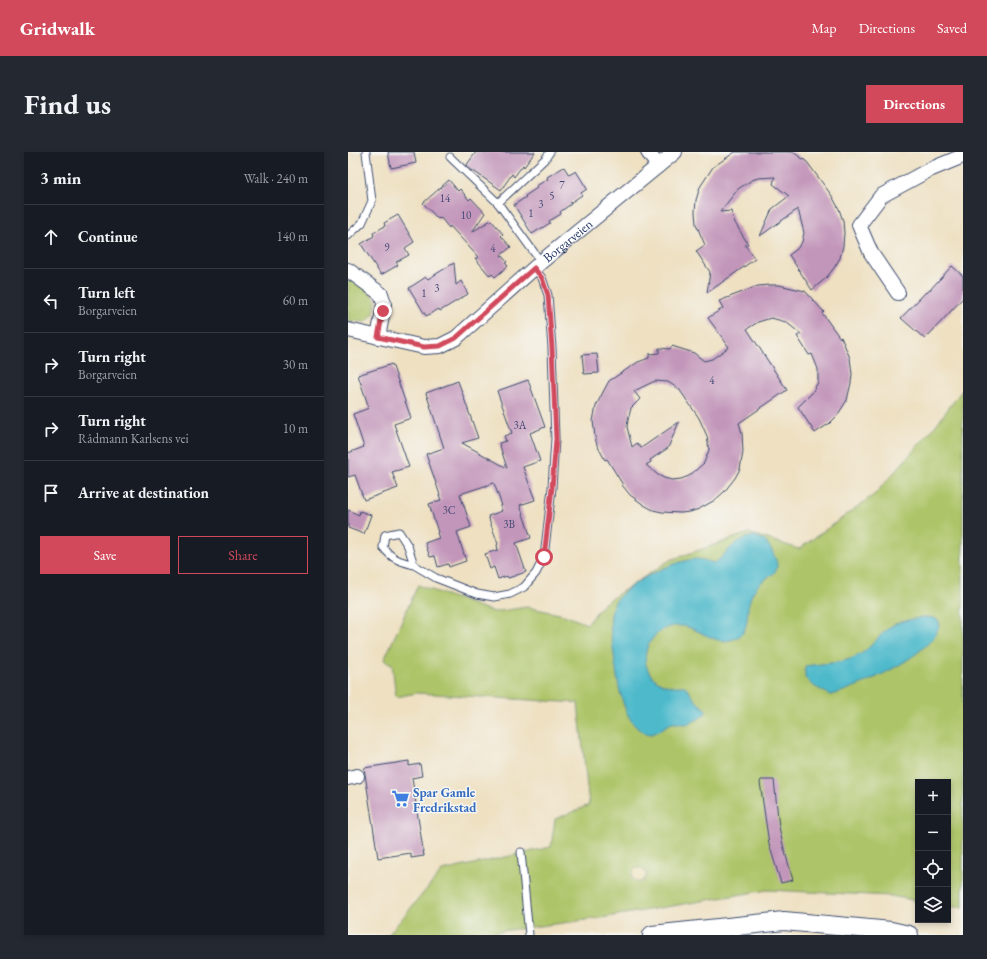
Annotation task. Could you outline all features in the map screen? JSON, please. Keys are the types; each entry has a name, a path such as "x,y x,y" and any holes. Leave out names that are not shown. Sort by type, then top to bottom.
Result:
{"street":[{"path":"648,152 658,166"},
{"name":"Borgarveien","path":"348,330 424,347 440,346 456,338 538,265 675,152"},
{"path":"898,293 871,253 859,225 881,196 929,170 963,156"},
{"path":"348,270 381,294 384,303 378,337"},
{"path":"652,935 784,921 891,931 909,935"}],"lane":[{"path":"348,236 362,223 372,201 366,152"},
{"path":"498,203 545,159 550,152"},
{"path":"414,565 408,546 399,532 385,535 383,547 389,555 400,562 414,565 436,578 476,594 494,597 510,594 524,587 536,573 544,557 552,488 556,439 548,295 538,265 498,203 450,157"},
{"path":"521,852 529,935"}],"green space":[{"path":"348,276 368,290 376,300 374,313 366,322 348,321"},
{"path":"963,389 963,908 951,906 951,779 915,779 915,900 891,896 767,890 601,918 471,935 388,935 442,871 551,847 555,819 589,805 578,703 417,693 396,697 392,664 384,660 418,585 494,612 527,607 564,615 587,624 603,604 670,560 749,533 799,549 875,494 932,430"}],"sand":[{"path":"636,868 642,868 646,872 646,878 642,882 636,882 632,878 632,872"}],"water":[{"path":"754,536 765,541 768,545 776,559 777,568 773,574 756,588 751,596 744,632 736,638 728,641 713,638 691,628 675,626 665,629 657,634 651,641 647,650 645,659 647,668 652,676 666,685 685,686 696,701 707,711 700,718 690,723 672,723 653,734 641,730 633,723 627,713 619,689 611,630 611,616 614,604 628,589 651,574 676,563 688,560 699,559 715,563 736,543"},
{"path":"924,617 934,618 939,621 936,633 927,645 913,656 876,677 858,686 830,695 812,685 805,678 805,666 851,659 867,649 891,626 900,622"}],"building":[{"path":"388,152 414,152 416,163 391,168"},
{"path":"476,152 535,152 524,167 523,165 514,177 512,174 501,190 466,166"},
{"path":"735,152 793,152 807,162 832,196 843,221 843,246 840,258 834,268 826,278 812,290 789,255 797,249 802,242 804,233 798,209 760,236 772,209 789,196 773,184 775,177 758,178 752,180 738,189 720,212 731,211 735,223 748,244 745,245 755,259 707,293 710,272 696,251 705,245 696,224 696,200 700,187 713,167"},
{"path":"564,167 569,175 576,171 587,189 581,193 582,195 560,212 561,214 549,221 550,223 532,234 514,205 537,188 536,186 548,179 547,177"},
{"path":"449,180 458,191 460,189 469,200 471,198 485,213 472,232 491,220 503,234 501,236 511,247 501,255 507,262 505,263 508,266 495,277 492,274 490,276 475,258 479,258 450,226 449,228 440,217 438,219 423,203"},
{"path":"398,215 414,242 405,248 409,255 396,262 398,265 381,275 361,244 374,236 373,233 385,226 384,223"},
{"path":"454,263 456,285 461,281 468,294 440,311 439,309 426,316 409,288 426,277 428,279"},
{"path":"952,266 963,276 963,298 925,339 901,318"},
{"path":"779,285 805,291 824,312 822,313 840,338 841,337 850,358 852,374 847,400 837,416 830,423 815,433 798,407 812,393 818,382 818,369 812,354 809,355 797,336 801,334 786,322 771,318 758,322 747,329 787,390 739,423 742,433 743,452 740,469 724,492 715,500 690,512 662,512 653,510 630,495 622,485 607,459 605,460 597,445 595,437 593,421 596,406 609,381 638,362 649,358 649,354 659,353 659,348 670,349 672,346 694,353 704,361 712,359 729,347 708,318 723,308 719,301 758,286","holes":["655,381 668,382 679,389 699,418 707,436 709,450 704,463 689,476 672,480 658,475 646,465 651,462 650,460 668,448 679,422 641,448 637,443 632,447 627,427 631,408 640,399 634,391"]},
{"path":"597,354 599,373 584,374 582,355"},
{"path":"392,364 411,418 394,424 409,467 392,472 398,488 364,500 355,475 348,477 348,453 364,447 353,414 369,408 358,375"},
{"path":"528,380 545,427 530,433 540,461 523,467 535,500 520,505 531,538 516,543 526,572 508,578 507,576 498,579 494,567 490,569 485,554 498,550 498,544 488,516 502,511 500,506 502,506 494,483 460,494 471,527 457,532 466,561 449,567 448,564 438,567 435,556 430,557 425,543 439,538 429,504 441,500 426,454 444,448 426,393 458,381 478,438 462,443 507,468 499,443 506,441 504,436 512,433 497,391"},
{"path":"348,510 359,515 360,511 371,515 364,534 348,528"},
{"path":"409,761 409,766 420,764 422,776 412,778 424,856 411,858 411,853 378,858 364,768"},
{"path":"761,780 774,780 779,827 793,880 781,883 769,844 760,782"}],"place":[{"name":"Spar Gamle Fredrikstad","path":"400,799"}],"route":[{"path":"383,311 378,337 424,347 440,346 456,338 534,268 542,278 548,295 556,439 544,557"}]}
